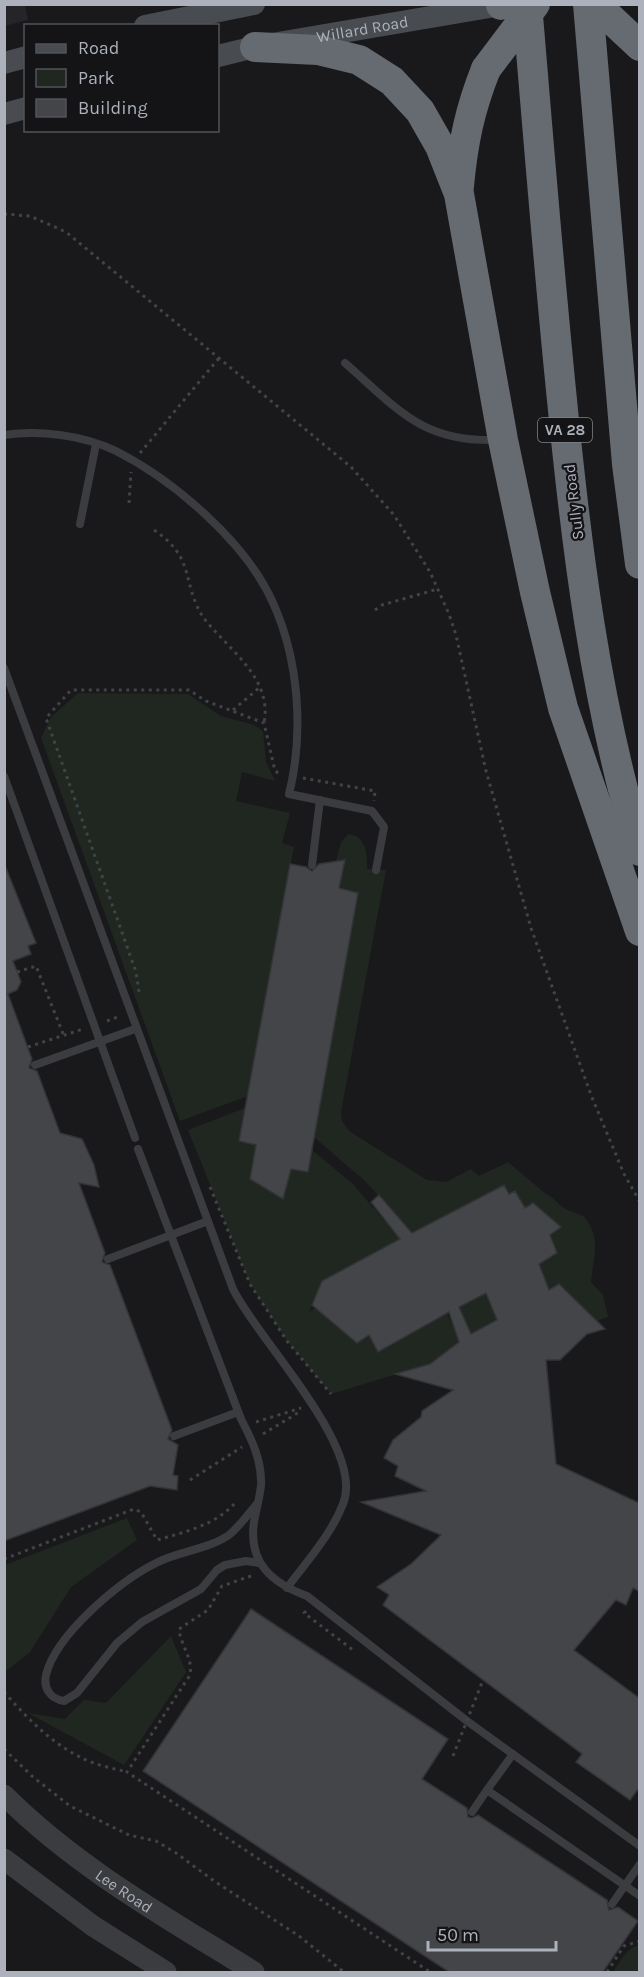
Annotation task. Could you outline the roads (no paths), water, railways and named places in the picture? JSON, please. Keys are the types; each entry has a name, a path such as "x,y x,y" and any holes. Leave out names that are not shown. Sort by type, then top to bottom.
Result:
{"highway":[{"path":"459,195 462,150 469,112 486,69 535,4"},
{"path":"589,4 609,17 639,45"},
{"path":"589,4 624,431 639,564"},
{"name":"Sully Road","path":"503,5 558,363 578,546 600,682 639,851"},
{"path":"255,47 318,50 359,60 392,81 420,111 441,146 459,195 503,440 535,592 563,708 639,931"}],"main road":[{"path":"155,24 254,4"},
{"name":"Willard Road","path":"219,56 255,47 503,5"},
{"path":"4,63 24,58"},
{"path":"4,114 24,109"}],"street":[{"name":"Lee Road","path":"4,1795 68,1852 109,1881 254,1972"},
{"path":"4,1859 93,1926 166,1972"},
{"path":"4,1867 26,1876"}],"lane":[{"path":"345,363 421,427 462,440 503,440"},
{"path":"4,435 47,434 96,444 135,462 192,504 228,538 248,562 273,603 287,642 294,679 297,735 294,776 289,794 372,811 384,827 376,870"},
{"path":"80,524 96,444"},
{"path":"4,668 135,1029 239,1302 312,1402 333,1440 345,1473 344,1502 338,1517 288,1588"},
{"path":"4,776 135,1138"},
{"path":"312,865 320,800"},
{"path":"35,1065 135,1029"},
{"path":"138,1149 238,1412 255,1448 260,1467 261,1485 252,1539 259,1563 273,1580 307,1596 513,1754 639,1846"},
{"path":"108,1259 207,1221"},
{"path":"174,1436 238,1412"},
{"path":"257,1504 231,1533 157,1563 93,1610 75,1629 49,1667 46,1677 49,1693 53,1698 64,1701 77,1693 117,1643 170,1604 201,1589 217,1570 236,1562 259,1563"},
{"path":"472,1812 513,1754"},
{"path":"487,1790 639,1896"},
{"path":"612,1904 626,1887 639,1864"}]}
